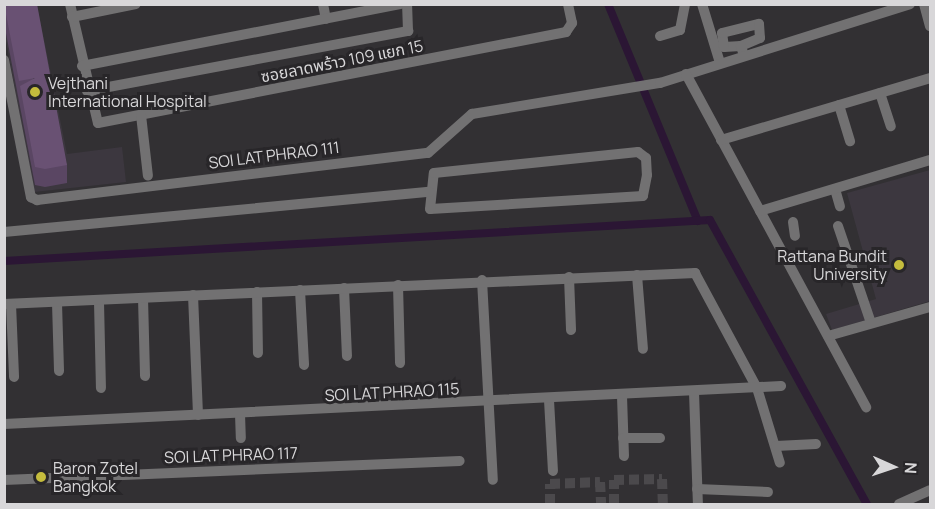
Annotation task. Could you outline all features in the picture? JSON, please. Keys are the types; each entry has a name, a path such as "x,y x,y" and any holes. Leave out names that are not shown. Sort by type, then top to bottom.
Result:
{"street":[{"path":"70,4 87,92 408,31 406,4"},
{"path":"72,17 135,4"},
{"path":"323,4 326,19"},
{"path":"82,66 400,4"},
{"name":"ซอยลาดพร้าว 109 แยก 15","path":"87,92 93,121 141,116 566,32 572,23 568,4"},
{"path":"660,36 680,30 686,4"},
{"path":"702,4 720,63"},
{"name":"SOI LAT PHRAO 111","path":"4,60 31,197 37,200 428,153 472,114 645,85 720,63 742,51 910,4"},
{"path":"924,4 930,26"},
{"path":"686,74 866,406"},
{"path":"721,140 930,78"},
{"path":"880,93 891,126"},
{"path":"839,105 850,141"},
{"path":"141,116 148,176"},
{"path":"4,123 16,121"},
{"path":"638,152 646,158 647,175 643,196 433,212 429,192 434,173 638,152"},
{"path":"760,211 930,160"},
{"path":"835,189 840,206"},
{"path":"4,232 429,192"},
{"path":"793,222 795,236"},
{"path":"838,226 871,324"},
{"path":"637,275 643,349"},
{"path":"14,377 8,304 99,302 193,294 482,280 637,275 700,277 757,388 780,463"},
{"path":"569,277 571,330"},
{"path":"482,280 494,480"},
{"path":"398,285 400,363"},
{"path":"344,288 347,356"},
{"path":"300,290 304,365"},
{"path":"257,292 258,353"},
{"path":"193,294 198,415"},
{"path":"143,298 145,376"},
{"path":"99,302 101,388"},
{"path":"57,303 59,371"},
{"path":"828,336 930,307"},
{"name":"SOI LAT PHRAO 115","path":"4,424 549,400 782,386"},
{"path":"694,392 698,504"},
{"path":"622,396 624,456"},
{"path":"549,400 553,471"},
{"path":"240,414 241,438"},
{"path":"623,438 660,438"},
{"path":"776,446 816,444"},
{"name":"SOI LAT PHRAO 117","path":"4,480 459,461"},
{"path":"697,489 768,492"},
{"path":"898,504 930,489"}],"shaded area":[{"name":"Vejthani International Hospital","path":"4,5 37,5 67,154 122,147 126,182 34,192 5,36"},
{"name":"Rattana Bundit University","path":"930,170 930,301 832,330 826,314 876,299 847,193"}],"building":[{"path":"4,4 37,4 67,165 45,169 35,167 20,86 35,78 19,81"}],"waterway":[{"path":"608,4 698,221"},
{"path":"4,261 710,220 867,504"}],"tunnel":[{"path":"614,504 614,480 662,479 663,504"},
{"path":"550,504 550,484 600,482 601,504"}],"place":[{"name":"Vejthani International Hospital","path":"35,92"},
{"name":"Rattana Bundit University","path":"899,265"},
{"name":"Baron Zotel Bangkok","path":"41,477"}]}
